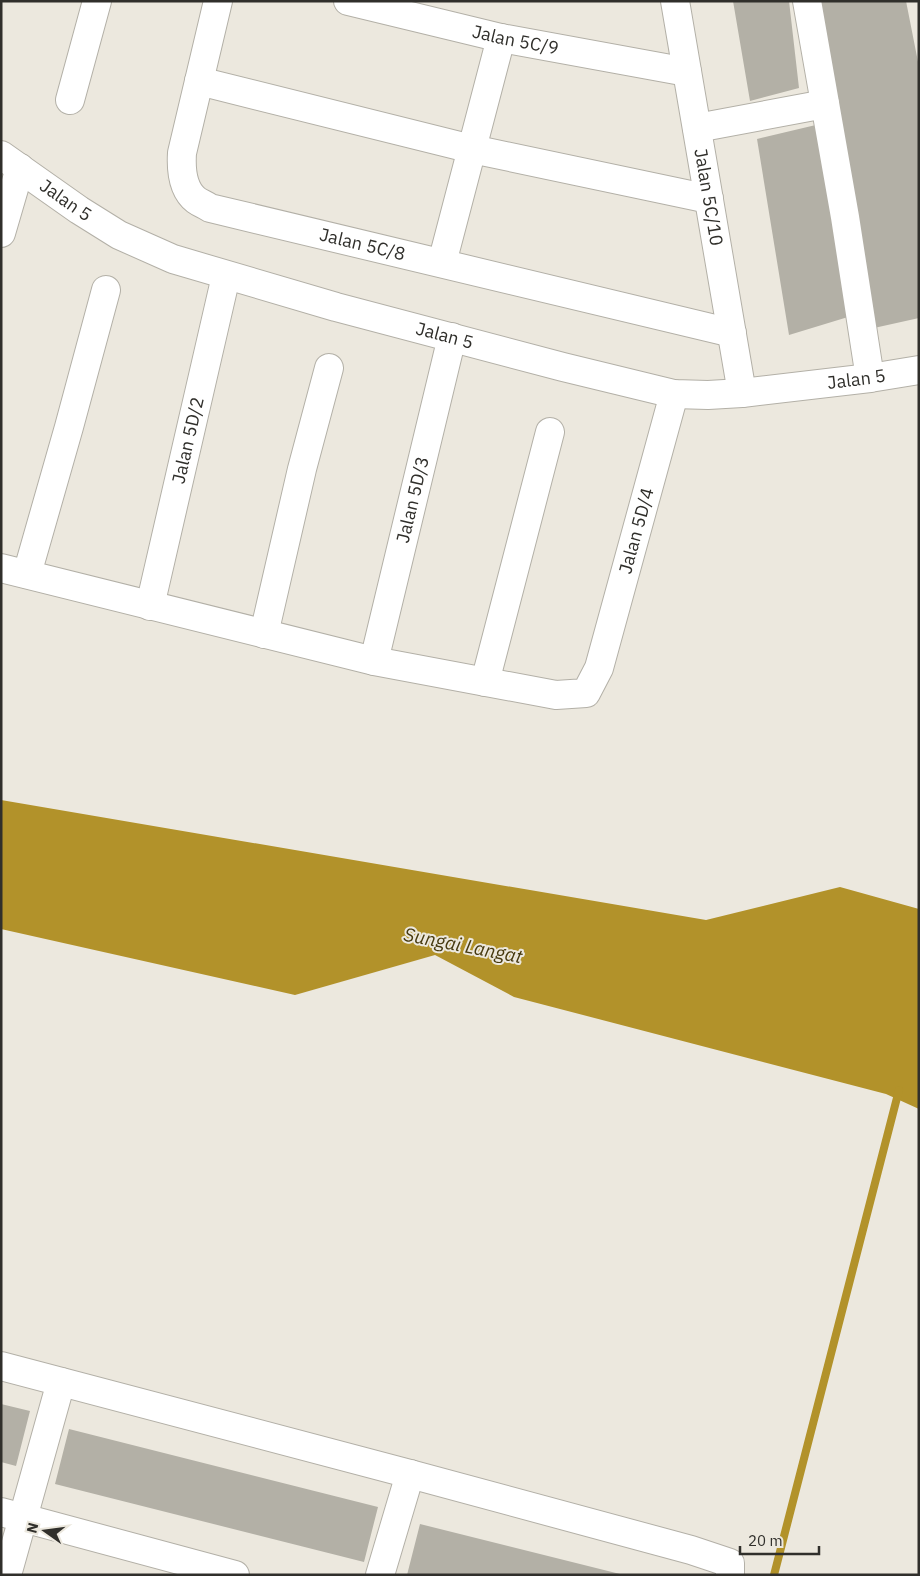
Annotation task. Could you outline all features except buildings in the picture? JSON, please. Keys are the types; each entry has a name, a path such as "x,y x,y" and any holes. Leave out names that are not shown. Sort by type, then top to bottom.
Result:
{"street":[{"path":"70,100 97,1"},
{"name":"Jalan 5C/8","path":"218,1 182,152 181,170 186,186 195,200 210,208 732,333"},
{"name":"Jalan 5C/9","path":"348,1 501,38 686,72"},
{"name":"Jalan 5C/10","path":"675,1 742,393"},
{"path":"807,1 846,217 870,378"},
{"path":"442,263 501,38"},
{"path":"198,82 472,149 709,199"},
{"path":"697,128 825,104"},
{"path":"1,233 11,162"},
{"name":"Jalan 5","path":"11,162 79,210 119,235 173,259 226,276 563,367 674,394 742,393 870,378 919,370"},
{"name":"Jalan 5D/2","path":"150,606 226,276"},
{"path":"106,290 69,427 14,571 374,661 485,682 550,432"},
{"name":"Jalan 5D/3","path":"374,661 452,337"},
{"path":"264,634 302,469 329,368"},
{"name":"Jalan 5D/4","path":"485,682 556,695 586,693 599,668 674,394"},
{"path":"1,1366 691,1550 730,1563 730,1575"},
{"path":"7,1575 12,1515 61,1382"},
{"path":"380,1575 410,1474"},
{"path":"12,1515 235,1575"}],"water":[{"name":"Sungai Langat","path":"1,800 706,920 840,887 919,909 919,1109 886,1094 514,997 435,955 295,995 1,929"}],"waterway":[{"path":"774,1575 899,1090"}]}
